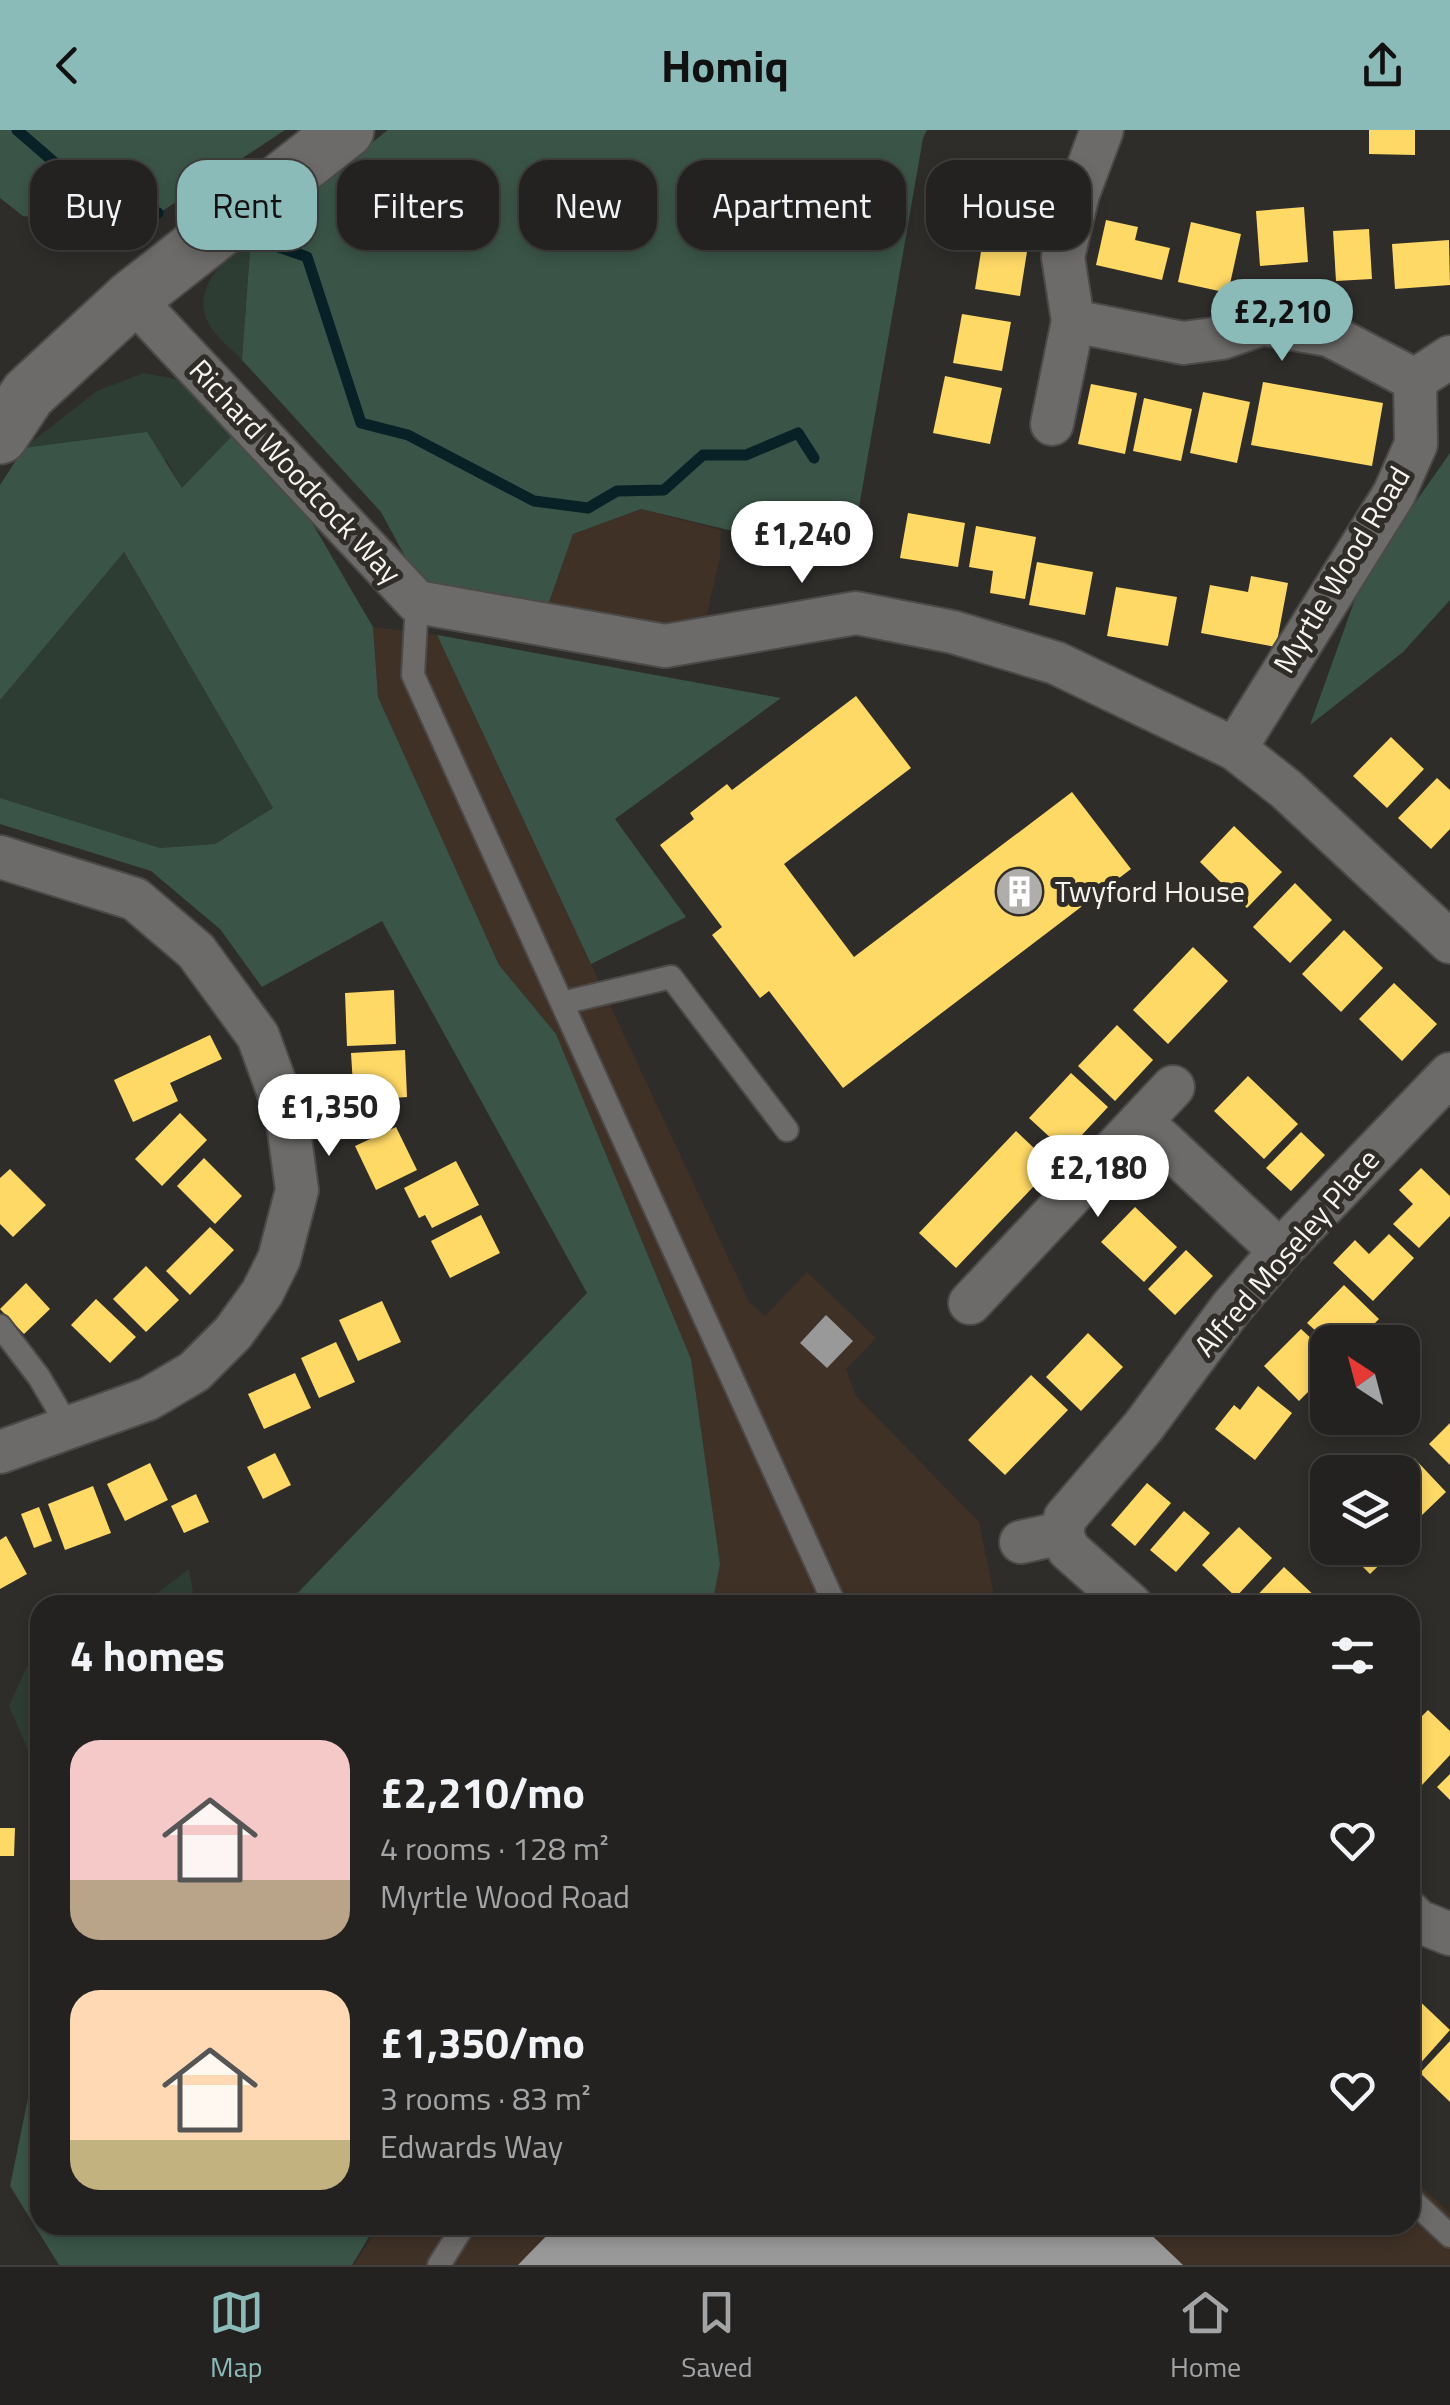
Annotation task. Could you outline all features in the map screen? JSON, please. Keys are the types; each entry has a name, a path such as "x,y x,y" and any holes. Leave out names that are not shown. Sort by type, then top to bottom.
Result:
{"main road":[{"path":"9,403 132,298 346,130"}],"street":[{"path":"1052,424 1073,321 1063,257 1078,194 1102,130"},
{"name":"Richard Woodcock Way","path":"132,298 417,602 665,646 856,613 953,632 1056,663 1235,749 1286,789 1450,942"},
{"name":"Myrtle Wood Road","path":"1073,321 1183,343 1222,338 1262,324 1329,336 1433,369 1416,444 1394,494 1235,749"},
{"path":"0,857 135,900 196,951 258,1036 287,1116 297,1190 279,1260 262,1293 233,1333 194,1372 174,1386 0,1452"},
{"name":"Alfred Moseley Place","path":"1062,1533 1065,1518 1143,1426 1231,1308 1450,1074"},
{"path":"970,1302 1173,1087"},
{"path":"1141,1121 1280,1252"},
{"path":"1021,1542 1062,1533 1068,1549 1120,1595"},
{"path":"1420,1921 1450,1934"}],"lane":[{"path":"417,602 413,676 830,1595"},
{"path":"562,1003 672,977 788,1130"},
{"path":"0,1326 39,1378 69,1428"},
{"path":"1420,2208 1450,2236"},
{"path":"439,2265 458,2235"}],"shaded area":[{"path":"641,509 721,530 720,557 705,623 668,627 548,605 573,534"},
{"path":"373,627 437,635 749,1302 765,1316 807,1272 876,1338 846,1369 856,1396 979,1522 994,1595 714,1595 720,1564 691,1359 556,1034 499,965 378,697"},
{"path":"1420,2185 1450,2213 1450,2265 354,2265 373,2235 1420,2235"}],"green space":[{"path":"0,130 285,130 240,160 177,160 177,201 157,214 157,160 30,160 30,217 0,198"},
{"path":"388,130 927,130 906,236 906,160 677,160 677,250 904,250 850,559 641,509 573,534 548,605 428,599 381,512 242,360 250,250 317,250 317,185 337,170 337,250 499,250 499,160 350,160"},
{"path":"250,250 242,360 209,324 204,311 207,286 232,254"},
{"path":"144,373 179,380 232,436 182,489 167,460 24,448 97,391"},
{"path":"147,432 182,488 232,436 308,516 373,627 378,697 499,965 556,1034 691,1359 720,1564 714,1595 296,1595 587,1293 382,921 262,987 220,929 151,871 0,824 0,798 160,848 215,844 273,808 124,552 0,700 0,485 24,448"},
{"path":"1450,453 1450,600 1403,652 1310,725 1363,577"},
{"path":"123,551 273,808 215,844 160,848 0,798 0,700"},
{"path":"437,635 781,698 615,819 686,917 591,964"},
{"path":"189,1569 193,1595 155,1595"},
{"path":"30,1660 30,1754 9,1706"},
{"path":"30,2089 30,2218 10,2186"},
{"path":"40,2235 370,2235 352,2265 59,2265"}],"building: Homes":[{"path":"1369,130 1415,130 1415,155 1369,154"},
{"path":"1304,207 1308,262 1260,266 1256,211"},
{"path":"1106,220 1138,227 1135,240 1170,248 1162,280 1096,265"},
{"path":"1191,222 1241,234 1228,293 1178,282"},
{"path":"1369,229 1372,279 1336,281 1333,231"},
{"path":"1449,240 1450,285 1395,289 1392,244"},
{"path":"981,250 1027,250 1020,296 975,289"},
{"path":"962,314 1011,322 1002,371 953,363"},
{"path":"945,376 1002,388 990,444 933,433"},
{"path":"1263,382 1383,403 1372,466 1251,445"},
{"path":"1091,384 1137,393 1125,454 1078,444"},
{"path":"1203,392 1250,402 1237,463 1190,453"},
{"path":"1144,398 1192,409 1181,461 1133,451"},
{"path":"908,513 965,523 958,567 900,558"},
{"path":"976,526 1036,537 1025,599 990,593 993,571 969,567"},
{"path":"1037,562 1093,572 1085,615 1029,605"},
{"path":"1251,576 1288,583 1276,647 1201,633 1210,585 1248,592"},
{"path":"1116,587 1177,597 1168,646 1107,636"},
{"name":"Twyford House","path":"856,696 911,768 784,864 854,957 1072,792 1131,869 843,1088 769,991 760,998 712,935 722,927 660,845 694,819 690,813 727,784 732,790"},
{"path":"1391,737 1424,769 1387,808 1353,776"},
{"path":"1437,778 1450,790 1450,829 1431,849 1398,818"},
{"path":"1234,826 1282,872 1247,908 1200,862"},
{"path":"1295,883 1332,920 1290,963 1253,927"},
{"path":"1344,930 1383,968 1341,1012 1302,974"},
{"path":"1193,947 1228,981 1168,1044 1133,1010"},
{"path":"1394,983 1437,1024 1402,1061 1359,1019"},
{"path":"394,990 396,1044 347,1046 345,993"},
{"path":"1117,1025 1153,1060 1115,1101 1078,1066"},
{"path":"210,1035 222,1059 170,1083 178,1101 133,1122 114,1080"},
{"path":"405,1050 407,1097 354,1101 351,1053"},
{"path":"1071,1073 1108,1107 1066,1152 1029,1118"},
{"path":"1248,1076 1298,1124 1264,1159 1214,1111"},
{"path":"180,1113 207,1140 162,1186 135,1159"},
{"path":"396,1127 417,1170 376,1190 355,1146"},
{"path":"1016,1131 1053,1166 956,1268 919,1233"},
{"path":"1301,1132 1325,1155 1291,1191 1266,1168"},
{"path":"204,1158 242,1196 215,1224 177,1186"},
{"path":"456,1161 479,1205 432,1228 425,1215 419,1218 404,1188"},
{"path":"1421,1168 1450,1196 1450,1216 1419,1248 1393,1224 1413,1204 1399,1190"},
{"path":"10,1169 46,1205 13,1237 0,1224 0,1178"},
{"path":"1135,1207 1177,1247 1144,1282 1101,1242"},
{"path":"481,1215 500,1253 450,1278 431,1241"},
{"path":"210,1227 234,1250 190,1295 166,1271"},
{"path":"1389,1234 1414,1258 1373,1301 1333,1263 1355,1240 1369,1254"},
{"path":"1186,1250 1213,1276 1175,1315 1148,1289"},
{"path":"146,1266 179,1300 146,1332 113,1299"},
{"path":"26,1283 50,1309 24,1334 0,1309"},
{"path":"1344,1285 1379,1319 1373,1325 1307,1323"},
{"path":"96,1299 136,1337 110,1363 71,1325"},
{"path":"382,1301 401,1342 358,1361 339,1320"},
{"path":"1301,1329 1310,1337 1310,1390 1299,1401 1264,1366"},
{"path":"1088,1333 1123,1367 1081,1411 1046,1377"},
{"path":"336,1342 355,1382 319,1398 301,1358"},
{"path":"295,1373 311,1408 264,1429 248,1394"},
{"path":"1031,1375 1068,1410 1005,1475 968,1440"},
{"path":"1258,1386 1292,1413 1255,1460 1215,1429 1234,1405 1240,1410"},
{"path":"1450,1423 1450,1465 1429,1444"},
{"path":"275,1453 291,1485 263,1499 247,1467"},
{"path":"150,1463 168,1500 125,1521 107,1484"},
{"path":"1420,1464 1446,1492 1420,1515"},
{"path":"1147,1483 1171,1503 1135,1546 1111,1525"},
{"path":"93,1486 111,1533 65,1550 48,1504"},
{"path":"196,1494 209,1522 184,1533 171,1506"},
{"path":"39,1507 52,1541 34,1548 21,1514"},
{"path":"1184,1511 1210,1533 1176,1572 1150,1550"},
{"path":"1239,1527 1272,1558 1238,1595 1202,1565"},
{"path":"6,1536 27,1574 0,1589 0,1540"},
{"path":"1361,1565 1379,1565 1370,1574"},
{"path":"1284,1567 1314,1595 1257,1595"},
{"path":"1428,1710 1450,1731 1450,1755 1422,1785 1420,1783 1420,1718"},
{"path":"1450,1774 1450,1800 1437,1787"},
{"path":"0,1828 15,1828 14,1856 0,1856"},
{"path":"1420,2002 1450,2030 1420,2064"},
{"path":"1450,2041 1450,2102 1420,2073"}],"building: Industry":[{"path":"826,1315 853,1341 827,1368 800,1343"},
{"path":"547,2235 1152,2235 1183,2265 518,2265"}],"waterway":[{"path":"17,130 99,201 158,213"},
{"path":"287,250 307,257 361,423 408,435 534,501 588,508 617,491 664,490 703,455 746,455 798,433 814,458"}],"place":[{"name":"Twyford House","path":"1020,892"}]}
